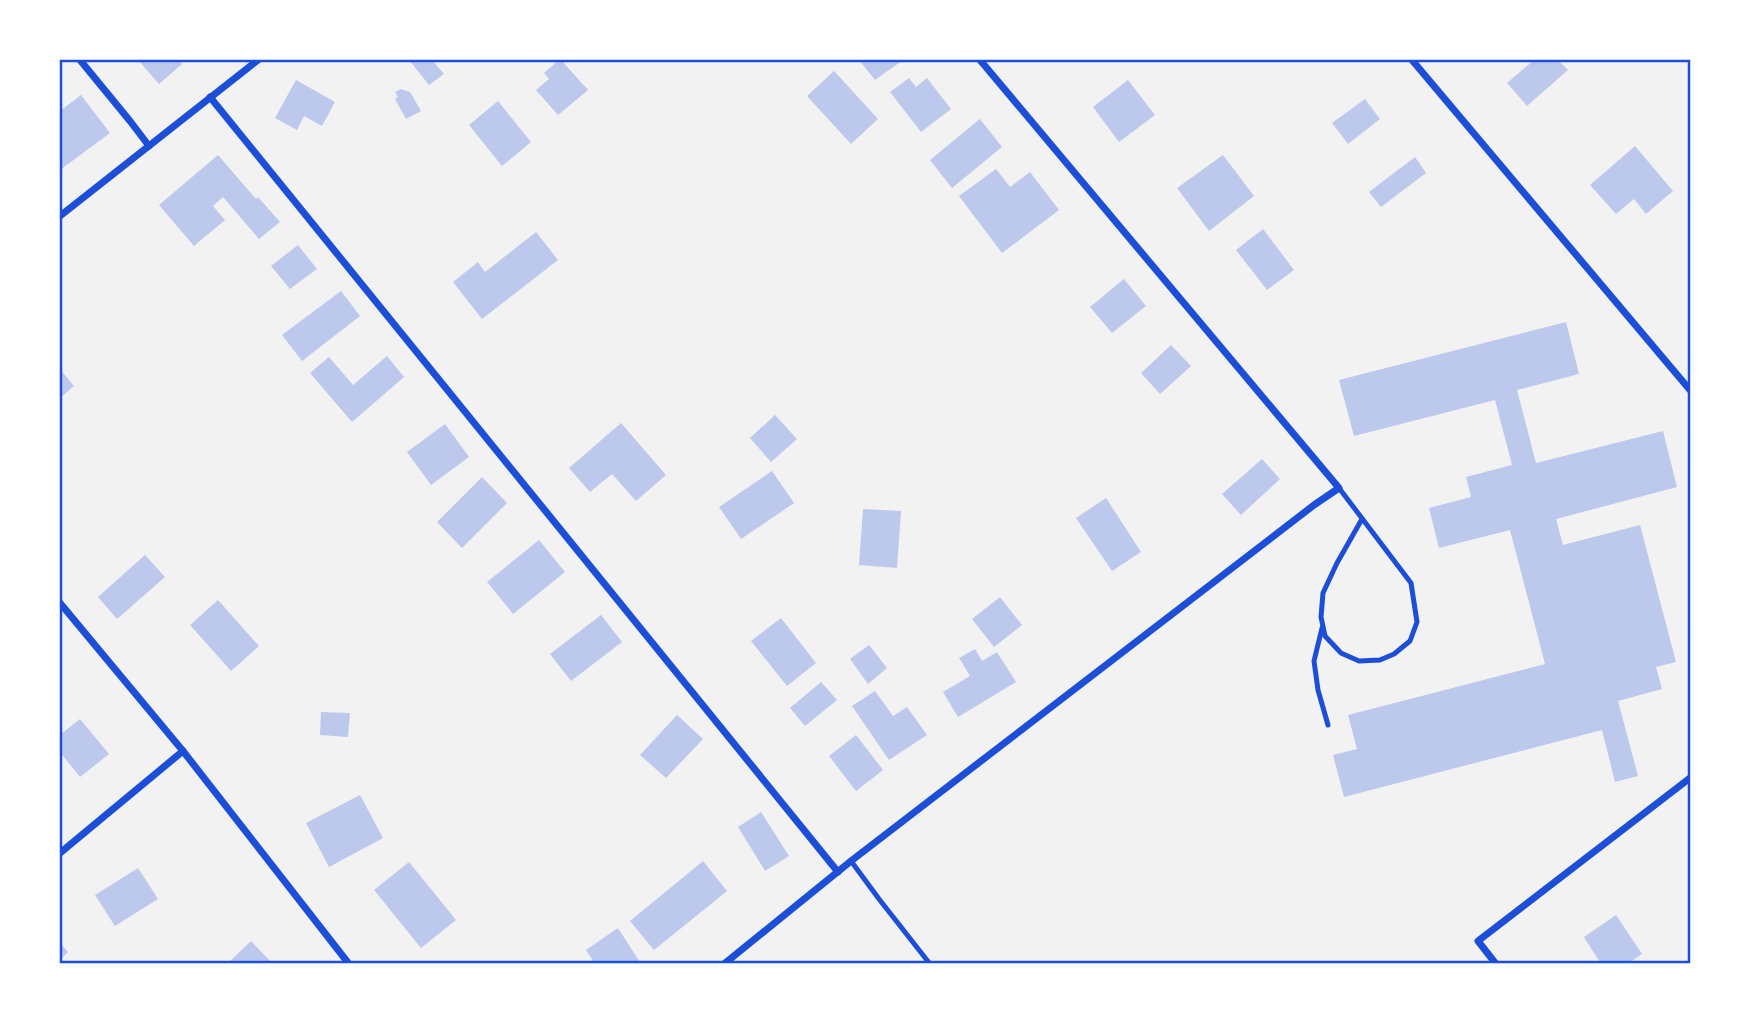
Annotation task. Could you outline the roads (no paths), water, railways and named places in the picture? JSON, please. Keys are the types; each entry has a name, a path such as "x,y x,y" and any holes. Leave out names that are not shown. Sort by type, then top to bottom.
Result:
{"street":[{"path":"80,60 149,146"},
{"path":"60,216 258,60"},
{"path":"724,964 851,861 1339,488 980,60"},
{"path":"1412,60 1690,390"},
{"path":"210,97 838,872"},
{"path":"60,603 183,751 349,964"},
{"path":"60,853 183,751"},
{"path":"1496,964 1478,941 1690,778"}],"lane":[{"path":"1339,488 1411,583 1417,622 1410,642 1380,660 1359,661 1340,653 1325,636 1321,617 1324,593 1337,563 1362,519"},
{"path":"1323,625 1314,661 1318,690 1328,725"},
{"path":"851,861 930,964"}]}
